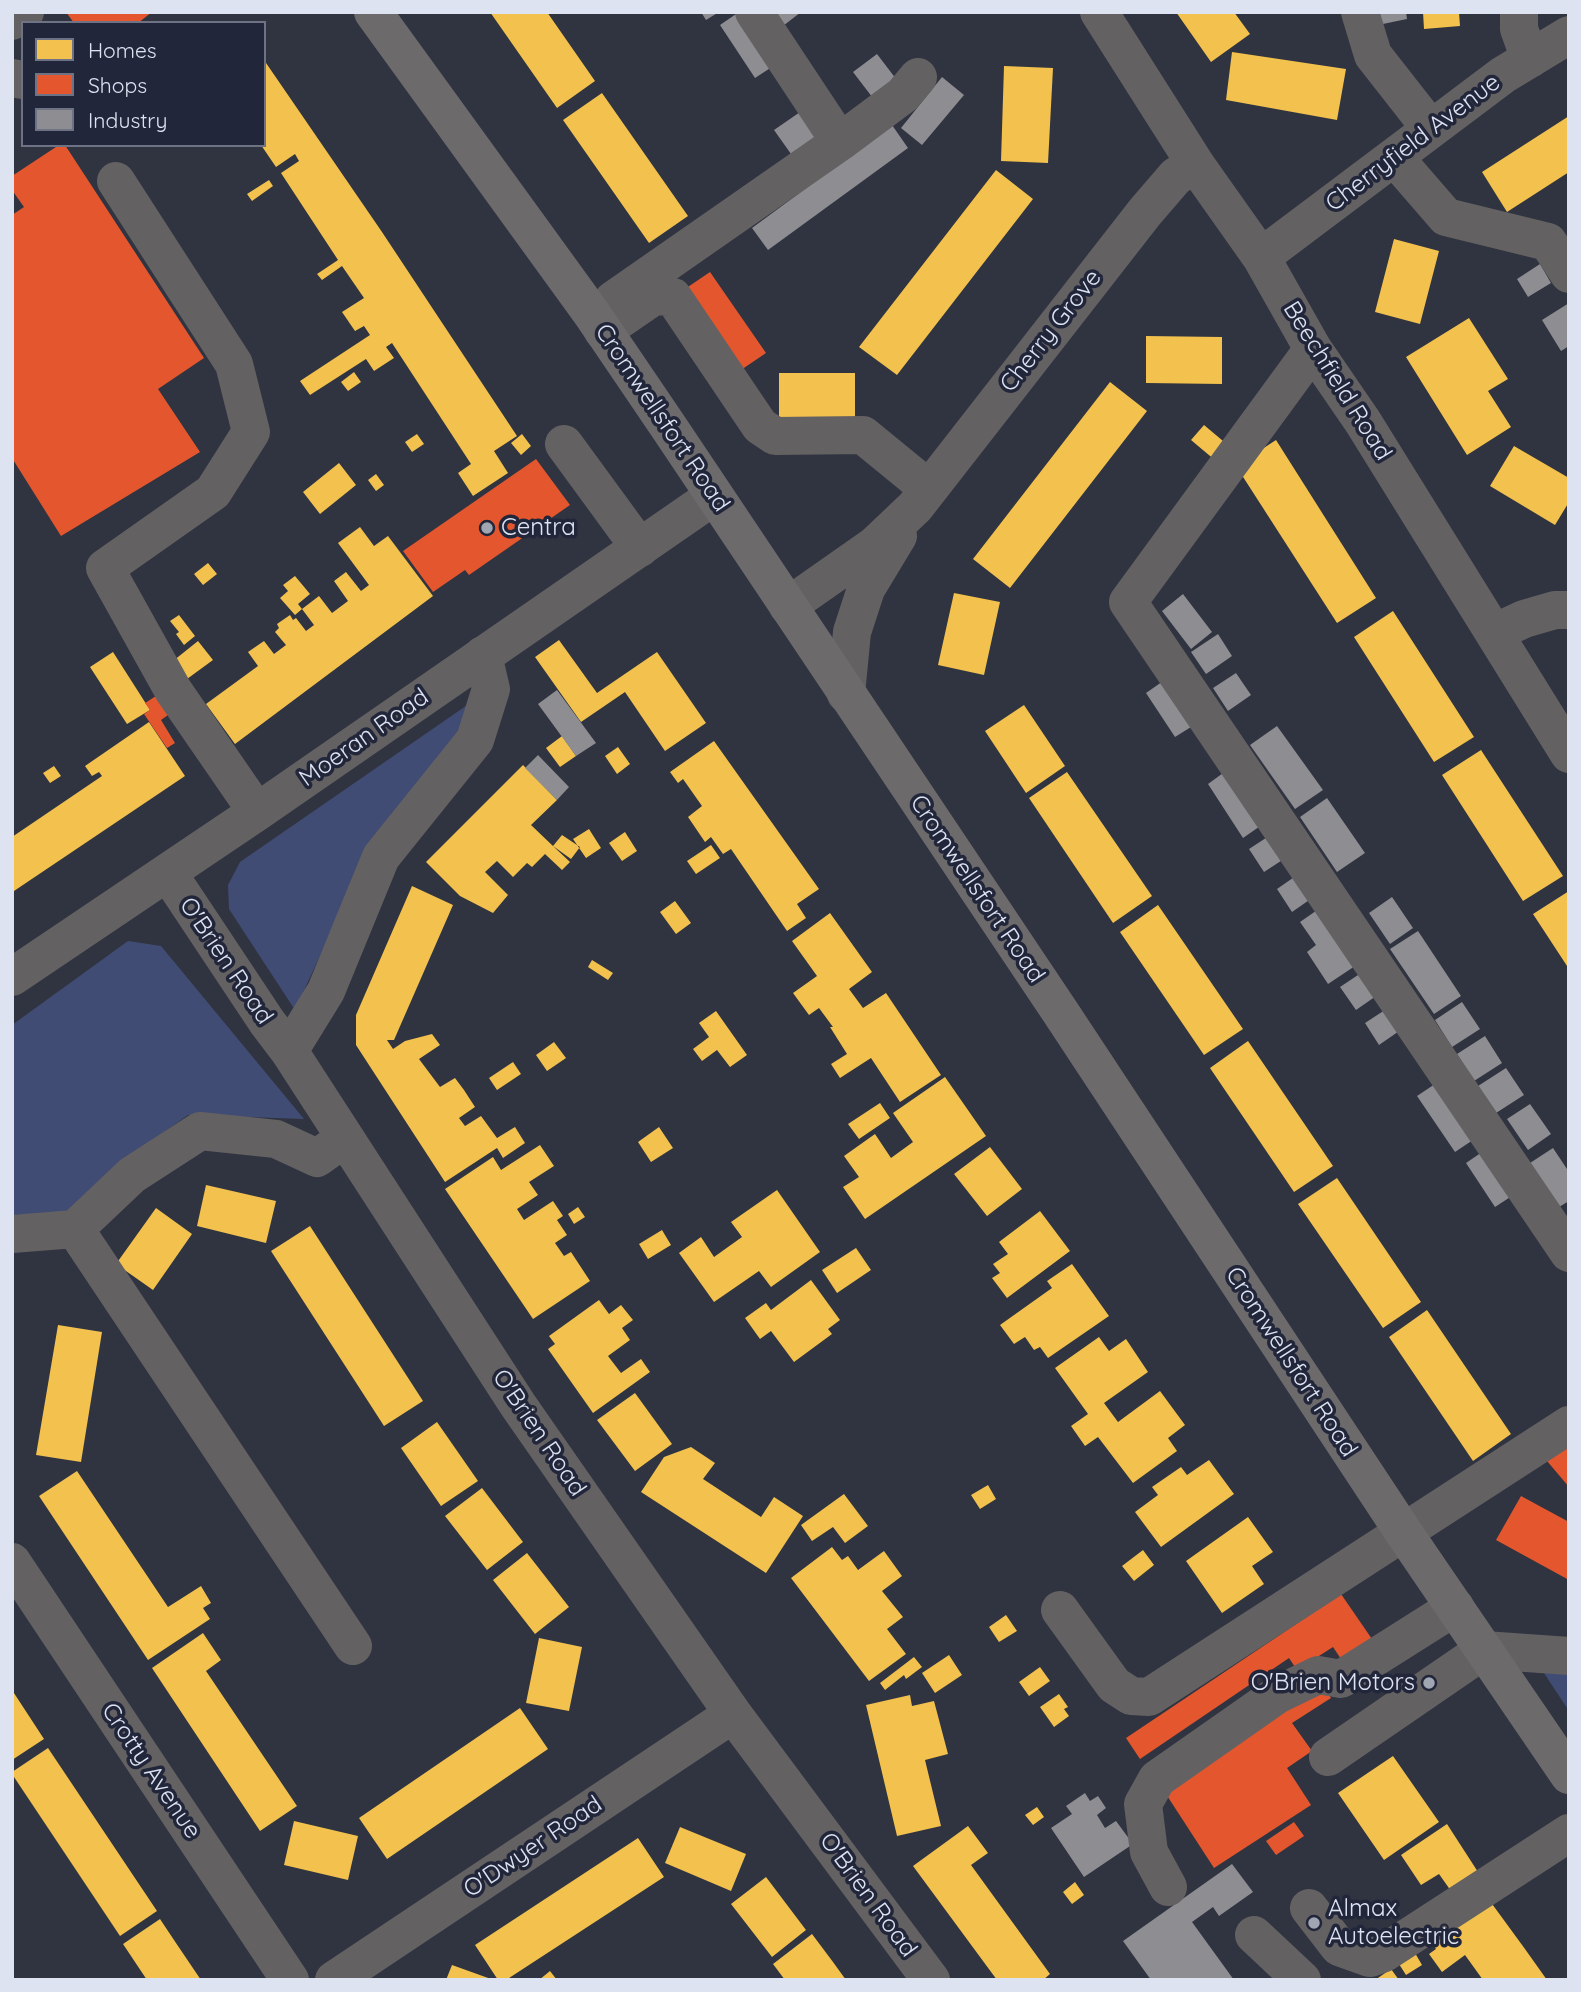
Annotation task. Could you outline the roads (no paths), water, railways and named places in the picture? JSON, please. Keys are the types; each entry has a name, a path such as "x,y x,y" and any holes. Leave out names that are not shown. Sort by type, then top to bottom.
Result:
{"main road":[{"name":"Cromwellsfort Road","path":"373,12 597,322 1055,1005 1404,1533 1484,1650 1563,1755"}],"street":[{"path":"754,12 840,142"},
{"name":"Beechfield Road","path":"1099,12 1196,165 1261,257 1313,349 1363,422 1569,754"},
{"path":"1360,12 1373,55 1431,129"},
{"path":"1519,12 1520,29 1530,59"},
{"name":"Cherryfield Avenue","path":"1261,257 1503,75 1569,36"},
{"path":"597,322 903,95 918,77"},
{"path":"1394,157 1446,218 1548,242 1569,274"},
{"name":"Cherry Grove","path":"846,694 852,632 866,589 922,498 1145,212 1176,176 1196,165"},
{"path":"116,181 234,365 251,432 214,492 105,568 173,690 257,813"},
{"path":"597,322 654,296 673,296 760,426 775,436 863,435 922,498"},
{"path":"1313,349 1128,602 1569,1253"},
{"path":"564,444 640,548"},
{"name":"Moeran Road","path":"12,977 257,813 714,496"},
{"name":"Cherry Grove","path":"788,606 875,545 922,498"},
{"path":"1494,633 1524,619 1555,610 1569,610"},
{"path":"289,1051 326,991 381,858 475,740 491,689 483,655"},
{"name":"O'Brien Road","path":"168,873 289,1051 518,1405 733,1714 931,1980"},
{"path":"12,1234 75,1229 132,1175 200,1131 276,1139 317,1158 344,1139"},
{"path":"75,1229 353,1646"},
{"path":"1060,1610 1114,1685 1131,1696 1149,1697 1569,1425"},
{"name":"Crotty Avenue","path":"12,1562 290,1980"},
{"path":"1168,1887 1149,1852 1143,1804 1157,1779 1277,1695 1318,1675 1341,1679 1455,1607"},
{"path":"1328,1757 1484,1650 1569,1656"},
{"name":"O'Dwyer Road","path":"334,1980 733,1714"},
{"path":"1310,1908 1339,1947 1370,1958 1384,1953 1569,1833"},
{"path":"1254,1936 1303,1980"}],"place":[{"name":"Centra","path":"487,528"},
{"name":"O'Brien Motors","path":"1429,1683"},
{"name":"Almax Autoelectric","path":"1314,1923"}]}
